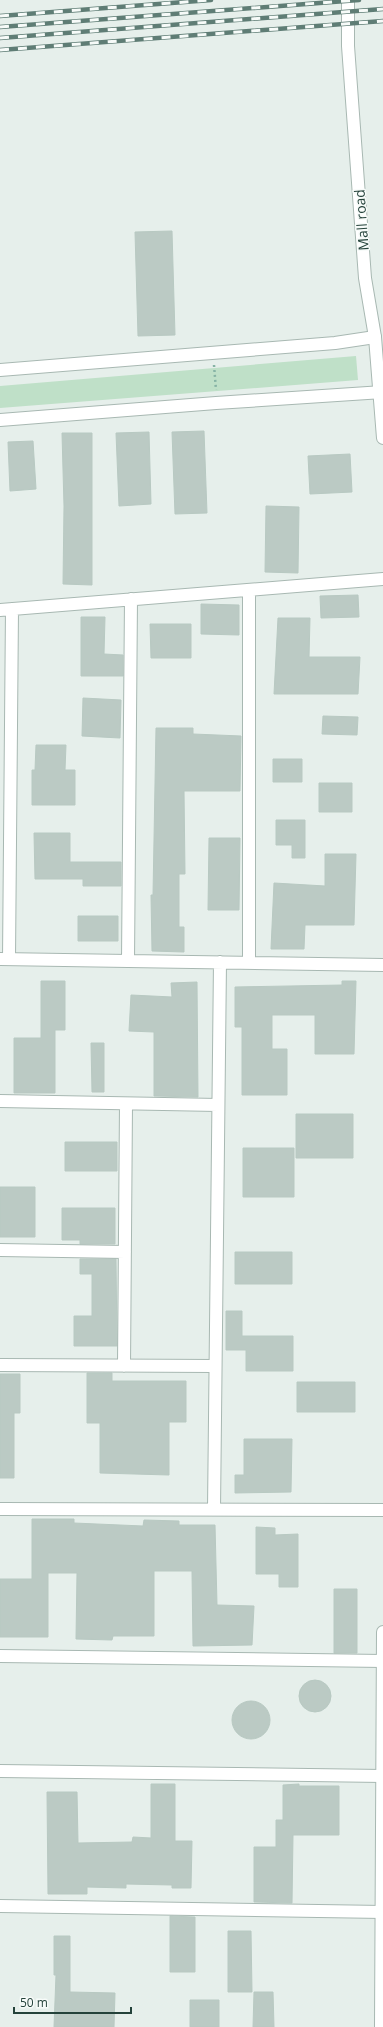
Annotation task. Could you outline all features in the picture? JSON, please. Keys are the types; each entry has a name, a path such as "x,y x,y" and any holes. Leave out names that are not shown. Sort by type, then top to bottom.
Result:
{"street":[{"name":"Mall road","path":"348,0 348,46 365,278 382,392 383,438"},
{"path":"0,370 335,343 375,337"},
{"path":"0,420 382,392"},
{"path":"383,579 6,609 4,959 383,965"},
{"path":"249,590 249,963"},
{"path":"128,961 131,599"},
{"path":"214,1509 220,962"},
{"path":"0,1101 218,1105"},
{"path":"124,1366 126,1104"},
{"path":"0,1250 125,1252"},
{"path":"0,1365 216,1366"},
{"path":"0,1509 383,1510"},
{"path":"381,2027 383,1632"},
{"path":"0,1656 383,1661"},
{"path":"0,1771 383,1776"},
{"path":"0,1906 382,1912"}],"path":[{"path":"214,353 216,403"}],"green space":[{"path":"356,356 358,380 0,408 0,386"}],"building":[{"path":"172,231 175,335 138,336 135,232"},
{"path":"204,431 207,513 175,514 172,432"},
{"path":"149,432 151,504 119,506 116,433"},
{"path":"62,433 92,433 92,585 63,584 64,506"},
{"path":"33,441 36,489 10,491 8,442"},
{"path":"350,454 352,492 310,494 308,456"},
{"path":"266,506 299,507 298,573 265,572"},
{"path":"358,595 359,617 321,618 320,596"},
{"path":"201,604 239,605 239,635 201,634"},
{"path":"81,617 105,617 104,654 123,655 123,676 81,676"},
{"path":"278,618 310,618 309,657 360,657 358,694 274,694"},
{"path":"150,624 191,624 191,658 151,658"},
{"path":"83,698 121,700 120,738 82,736"},
{"path":"323,716 358,717 357,735 322,734"},
{"path":"156,728 193,728 193,734 241,736 240,791 184,791 185,874 179,874 179,927 184,927 184,952 152,951 151,895 153,895"},
{"path":"36,745 66,745 65,770 75,770 75,805 32,805 32,770 35,770"},
{"path":"273,759 302,759 302,782 273,782"},
{"path":"319,783 352,783 352,812 319,812"},
{"path":"276,820 305,820 305,858 292,858 292,845 276,845"},
{"path":"34,833 70,833 70,862 121,862 121,886 83,886 83,879 35,879"},
{"path":"209,838 240,838 239,910 208,910"},
{"path":"325,854 356,854 354,925 305,925 304,949 271,949 274,883 325,886"},
{"path":"78,916 118,916 118,941 78,941"},
{"path":"41,981 65,981 65,1030 55,1030 55,1093 14,1093 14,1038 41,1038"},
{"path":"342,981 356,981 354,1054 315,1054 315,1015 272,1015 272,1049 287,1049 287,1095 242,1095 242,1027 235,1027 235,987 342,985"},
{"path":"197,982 198,1097 154,1096 154,1032 129,1031 131,995 172,997 171,983"},
{"path":"91,1043 104,1043 104,1092 92,1092"},
{"path":"296,1114 353,1114 353,1158 296,1158"},
{"path":"65,1142 117,1142 117,1171 65,1171"},
{"path":"243,1148 294,1148 294,1197 243,1197"},
{"path":"0,1187 35,1187 35,1237 0,1237"},
{"path":"62,1208 115,1208 115,1244 80,1244 80,1240 62,1240"},
{"path":"235,1252 292,1252 292,1284 235,1284"},
{"path":"80,1259 116,1259 117,1346 74,1346 74,1316 92,1316 92,1274 80,1274"},
{"path":"226,1311 242,1311 242,1336 293,1336 293,1371 246,1371 246,1350 226,1350"},
{"path":"87,1373 112,1373 112,1381 186,1381 186,1422 169,1422 169,1475 100,1473 100,1423 87,1423"},
{"path":"0,1374 20,1374 20,1413 14,1413 14,1478 0,1478"},
{"path":"297,1382 355,1382 355,1412 297,1412"},
{"path":"244,1439 292,1439 291,1492 235,1493 235,1475 244,1475"},
{"path":"32,1519 74,1519 74,1523 143,1526 144,1520 179,1521 179,1525 215,1525 217,1605 254,1606 252,1645 193,1646 192,1571 154,1571 154,1636 113,1636 112,1640 76,1639 77,1573 48,1573 48,1637 0,1637 0,1579 32,1579"},
{"path":"256,1527 275,1528 275,1535 298,1534 298,1587 279,1587 279,1574 256,1574"},
{"path":"334,1589 357,1589 357,1653 334,1653"},
{"path":"312,1680 318,1680 328,1687 331,1696 330,1702 324,1709 318,1712 312,1712 302,1705 299,1699 299,1693 306,1683"},
{"path":"247,1701 255,1701 262,1704 267,1709 270,1720 267,1731 262,1736 255,1739 247,1739 240,1736 235,1731 232,1724 232,1716 235,1709 240,1704"},
{"path":"151,1784 175,1784 175,1841 192,1841 191,1888 172,1888 172,1885 126,1884 126,1888 87,1887 87,1894 48,1894 47,1792 77,1792 78,1843 132,1842 133,1837 151,1838"},
{"path":"299,1784 299,1786 339,1786 339,1835 293,1835 292,1903 254,1902 254,1847 276,1847 276,1820 283,1820 283,1785"},
{"path":"170,1916 195,1917 195,1972 170,1972"},
{"path":"228,1931 251,1931 252,1992 228,1992"},
{"path":"54,1936 70,1936 70,1992 115,1993 114,2027 54,2027 56,1975 54,1975"},
{"path":"254,1992 273,1992 274,2027 253,2027"},
{"path":"190,2000 219,2000 219,2027 190,2027"}],"railway":[{"path":"0,16 211,0"},
{"path":"0,27 359,0"},
{"path":"0,38 383,9"},
{"path":"0,50 383,21"}]}
